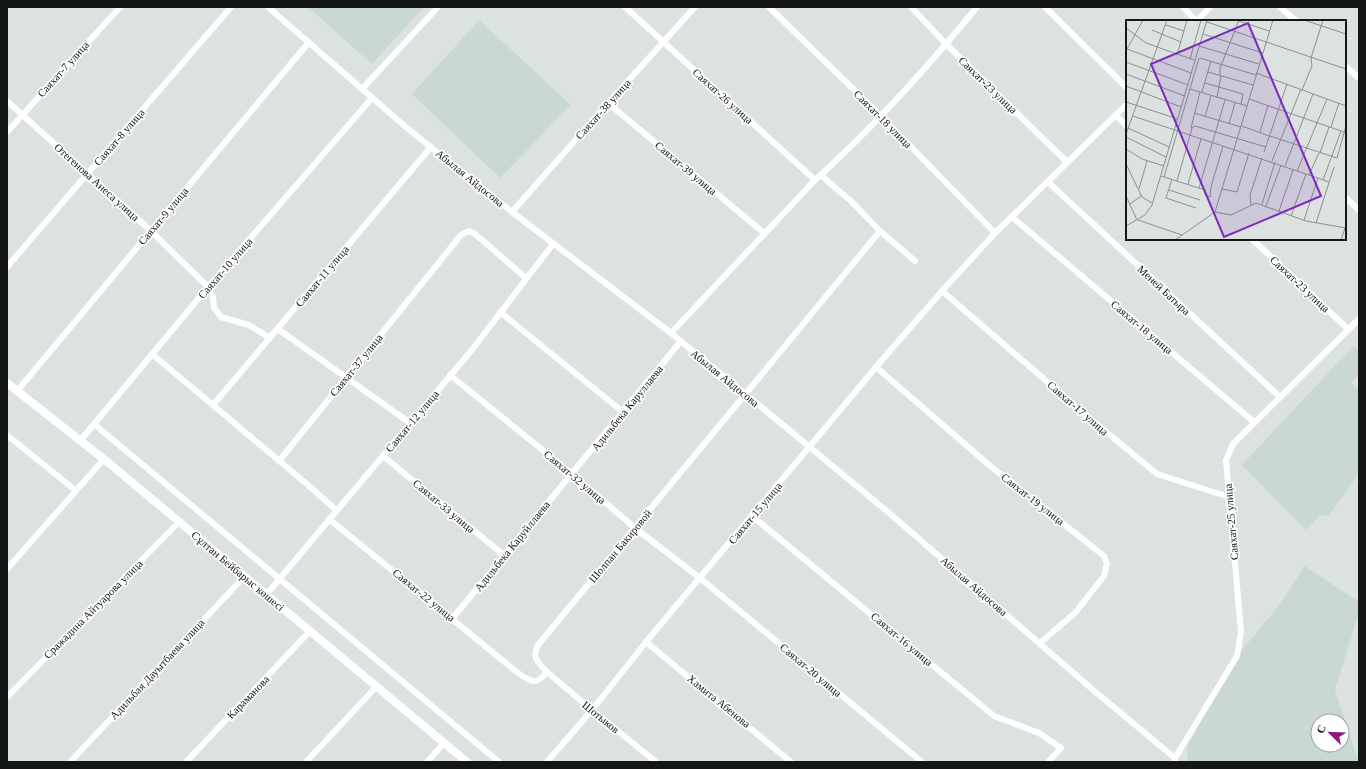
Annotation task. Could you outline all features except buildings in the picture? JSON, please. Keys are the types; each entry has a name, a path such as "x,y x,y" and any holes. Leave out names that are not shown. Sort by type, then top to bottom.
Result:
{"main road":[{"name":"Сұлтан Бейбарыс көшесі","path":"7,383 104,459 467,762"}],"street":[{"name":"Саяхат-7 улица","path":"7,132 120,7"},
{"name":"Саяхат-8 улица","path":"7,267 231,7"},
{"name":"Абылая Айдосова","path":"268,7 372,98 431,147 553,244 671,333 810,447 900,522 1175,760"},
{"path":"362,89 438,7"},
{"name":"Саяхат-26 улица","path":"625,7 816,180"},
{"name":"Саяхат-38 улица","path":"512,212 695,7"},
{"name":"Саяхат-18 улица","path":"769,7 881,116 996,233"},
{"name":"Саяхат-23 улица","path":"911,7 946,44 1067,162"},
{"path":"671,333 821,174 881,116 977,7"},
{"path":"1045,7 1126,87"},
{"path":"1183,7 1196,20"},
{"path":"1198,20 1210,7"},
{"path":"1280,7 1295,20"},
{"name":"Саяхат-9 улица","path":"17,391 150,230 309,42"},
{"path":"1346,67 1359,78"},
{"name":"Саяхат-10 улица","path":"80,441 208,287 372,98"},
{"name":"Отегенова Анеса улица","path":"7,101 150,230 208,287 213,297 214,308 221,317 249,325 270,338"},
{"name":"Саяхат-39 улица","path":"608,103 764,233"},
{"name":"Саяхат-15 улица","path":"546,762 592,710 646,642 876,367 942,291 996,233 1126,105"},
{"path":"1116,116 1126,125"},
{"name":"Саяхат-11 улица","path":"213,405 431,147"},
{"path":"821,174 851,201 880,231 915,261"},
{"name":"Меней Батыра","path":"1048,182 1280,397"},
{"path":"1346,198 1359,210"},
{"name":"Саяхат-18 улица","path":"1012,217 1254,422"},
{"name":"Саяхат-37 улица","path":"279,461 461,235 469,231 475,234 526,278"},
{"name":"Шолпан Бакировой","path":"547,672 537,661 535,656 535,650 538,645 880,231"},
{"name":"Саяхат-23 улица","path":"1253,240 1348,329"},
{"name":"Саяхат-12 улица","path":"266,595 471,350 553,244"},
{"name":"Саяхат-17 улица","path":"942,291 1087,416 1157,474 1229,497"},
{"path":"500,312 623,412"},
{"name":"Саяхат-25 улица","path":"1175,760 1237,656 1241,632 1226,460 1233,444 1359,318"},
{"path":"278,329 410,423"},
{"name":"Адильбека Каруллаева","path":"572,474 681,341"},
{"path":"152,354 336,510"},
{"name":"Саяхат-19 улица","path":"876,367 989,465 1104,556 1107,564 1104,576 1075,613 1040,643"},
{"name":"Саяхат-32 улица","path":"450,375 572,474 634,528 700,578"},
{"path":"94,424 500,762"},
{"path":"7,435 75,490"},
{"name":"Саяхат-33 улица","path":"383,456 505,556"},
{"path":"8,566 104,459"},
{"name":"Адильбека Каруйллаева","path":"452,619 572,474"},
{"name":"Саяхат-16 улица","path":"752,516 994,716 1039,733 1061,748 1048,762"},
{"name":"Саяхат-22 улица","path":"329,519 528,681 535,682 541,679 547,672"},
{"name":"Сражадина Айтуарова улица","path":"7,697 179,522"},
{"name":"Адильбая Дауытбаева улица","path":"70,762 244,576"},
{"name":"Саяхат-20 улица","path":"700,578 922,762"},
{"name":"Караманова","path":"186,762 310,631"},
{"name":"Хамита Абенова","path":"646,642 791,762"},
{"name":"Шотыков","path":"547,672 656,762"},
{"path":"306,762 376,687"},
{"path":"427,762 444,743"}],"shaded area":[{"path":"308,7 424,7 372,64"},
{"path":"479,20 571,105 500,178 412,94"},
{"path":"1354,345 1359,351 1359,374 1351,383 1359,390 1359,473 1329,515 1319,516 1306,530 1242,465"},
{"path":"1305,566 1359,602 1359,612 1335,690 1343,713 1310,713 1310,753 1350,753 1350,735 1359,762 1188,762 1187,746 1237,656 1280,604"}]}
